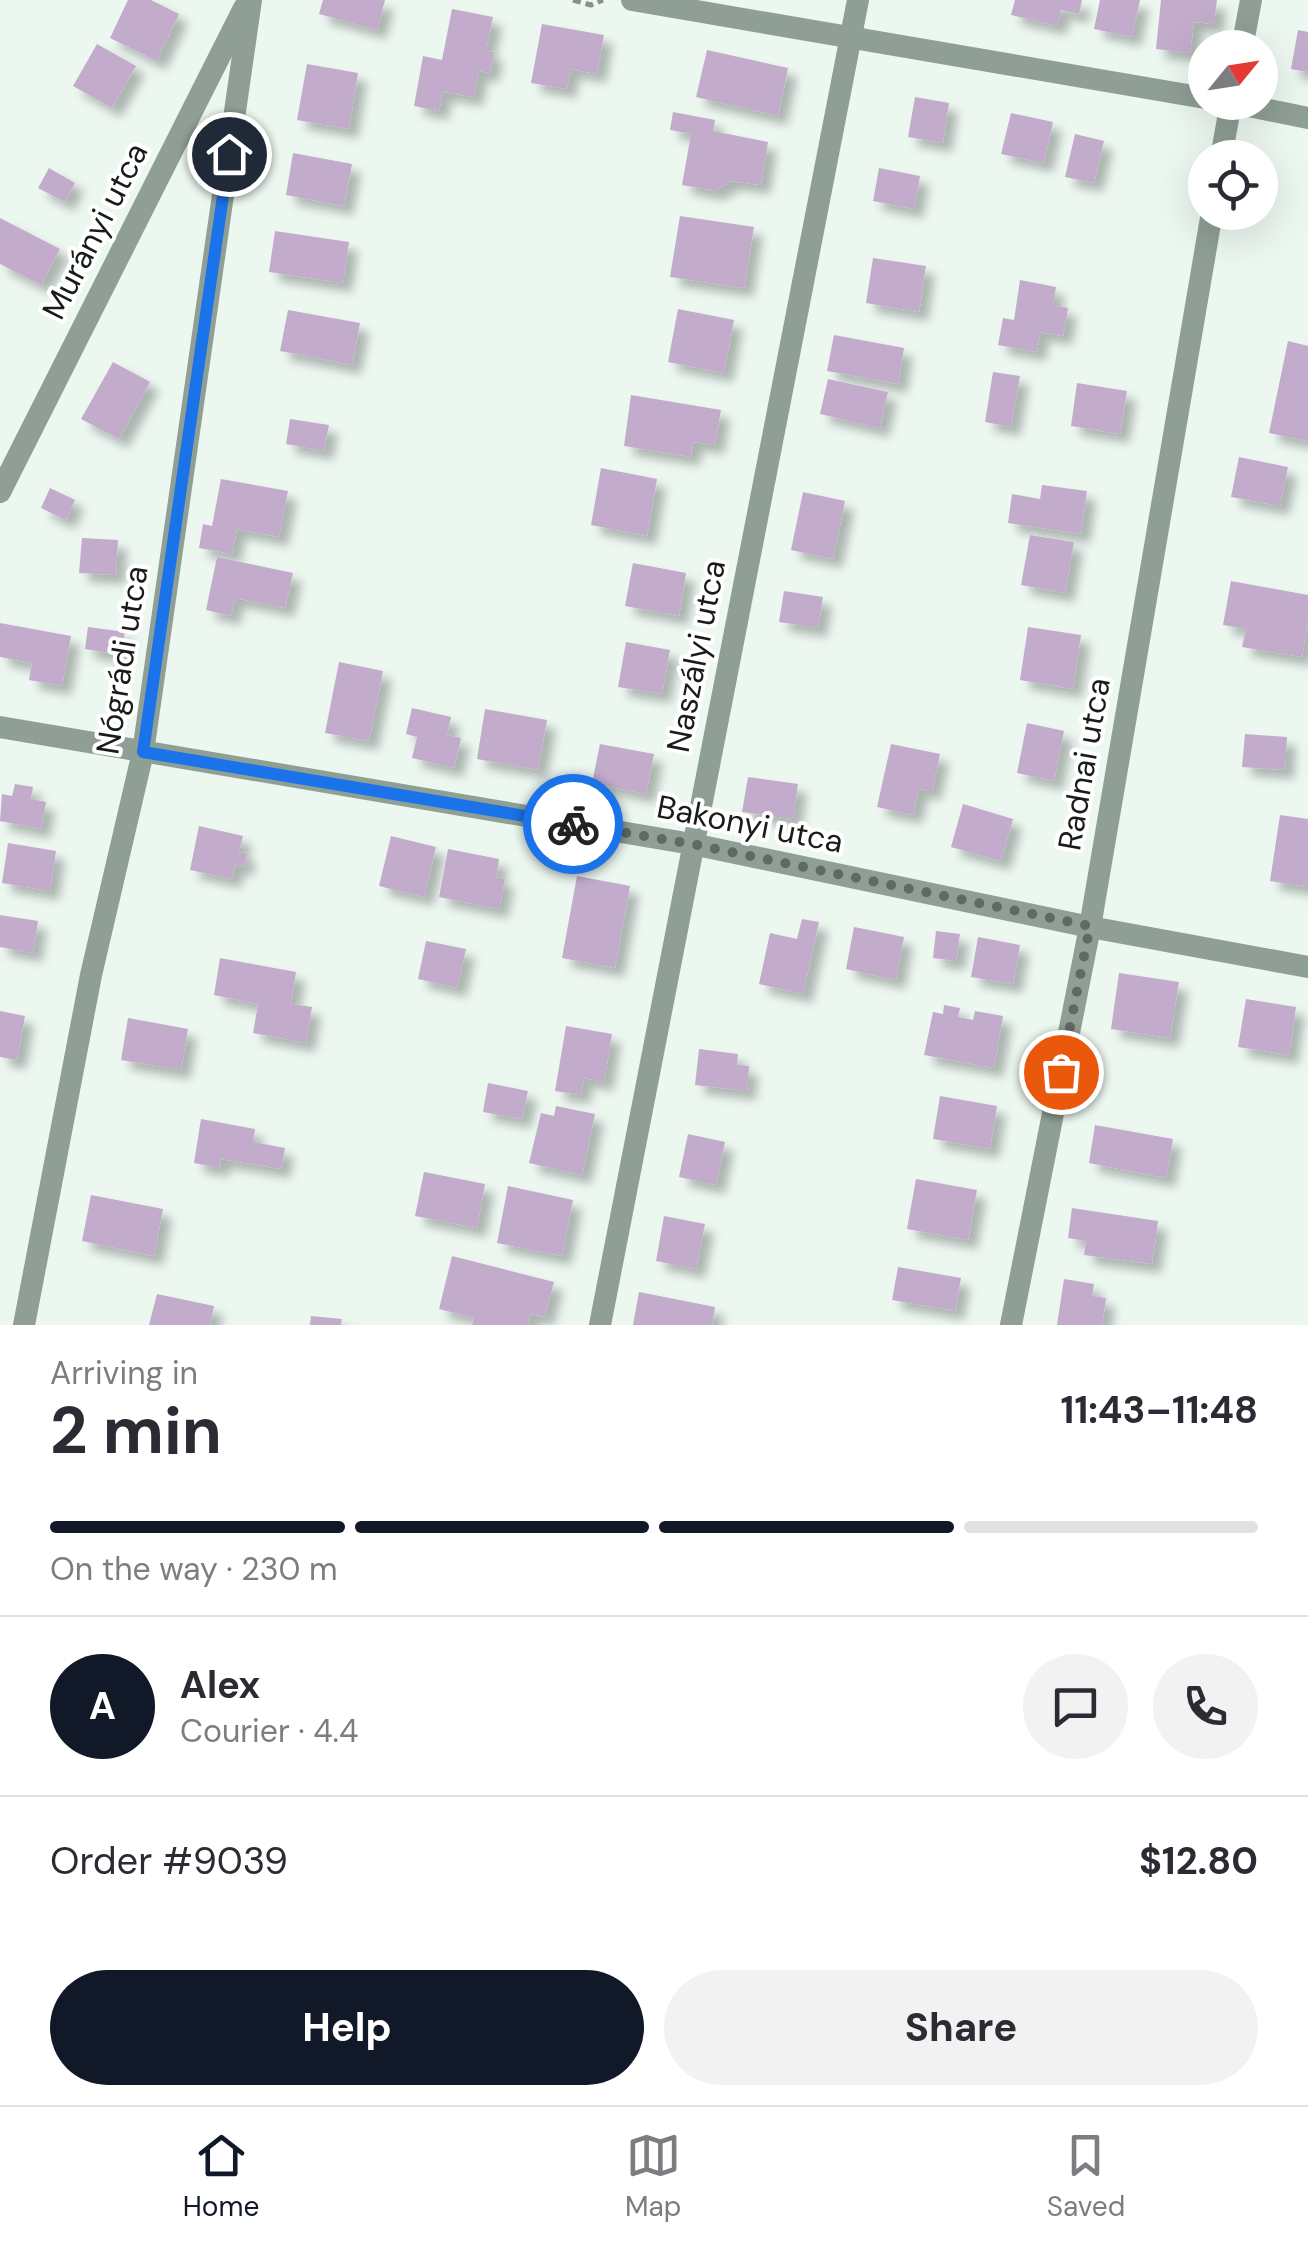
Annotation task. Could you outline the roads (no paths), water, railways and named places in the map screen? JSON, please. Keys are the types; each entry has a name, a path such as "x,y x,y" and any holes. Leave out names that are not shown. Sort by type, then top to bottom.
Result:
{"street":[{"name":"Murányi utca","path":"0,492 250,0"},
{"name":"Nógrádi utca","path":"24,1325 91,975 143,752 250,0"},
{"path":"632,0 1188,95"},
{"name":"Naszályi utca","path":"600,1325 858,0"},
{"path":"1245,30 1251,0"},
{"path":"1278,112 1308,118"},
{"name":"Radnai utca","path":"1011,1325 1090,926 1209,230"},
{"name":"Bakonyi utca","path":"0,727 692,844 1308,967"}]}
